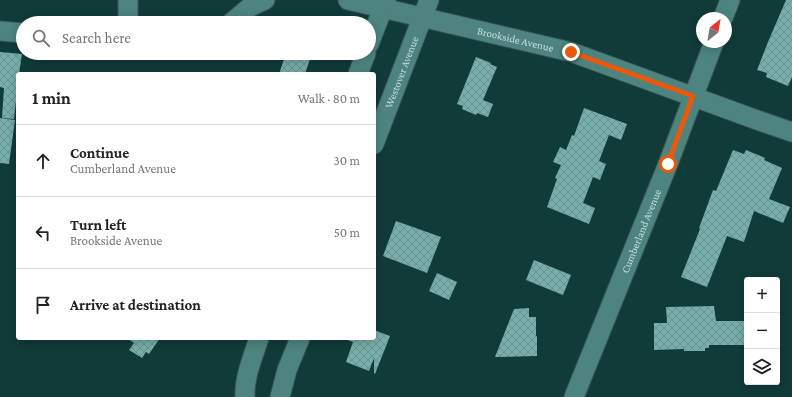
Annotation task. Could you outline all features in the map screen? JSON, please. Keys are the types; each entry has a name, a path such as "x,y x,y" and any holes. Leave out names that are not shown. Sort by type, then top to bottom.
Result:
{"street":[{"path":"128,0 128,16"},
{"path":"239,16 250,7 265,0"},
{"name":"Brookside Avenue","path":"348,0 384,4 422,18 571,52 792,132"},
{"name":"Westover Avenue","path":"376,139 429,0"},
{"path":"725,12 730,0"},
{"path":"376,25 384,4"},
{"path":"0,31 16,32"},
{"name":"Cumberland Avenue","path":"574,397 665,172 712,48"},
{"path":"359,72 363,60"},
{"path":"245,397 244,392 247,373 258,340"},
{"path":"280,397 287,370 299,340"}],"building":[{"path":"786,0 792,0 792,77 788,86 766,77 767,73 757,70"},
{"path":"0,52 16,53 16,60 21,60 19,72 16,72 16,101 14,119 2,118 4,88 0,87"},
{"path":"476,57 497,67 483,100 493,104 488,117 477,113 476,115 462,109 463,106 457,104"},
{"path":"284,60 310,60 306,72 280,72"},
{"path":"584,108 627,124 621,140 609,135 599,161 606,164 600,180 593,177 583,203 595,208 589,224 547,207 557,179 555,178 561,165 553,162 560,147 566,150 572,135 574,136"},
{"path":"0,118 15,120 9,164 0,163"},
{"path":"733,150 744,154 746,150 765,158 764,160 782,168 769,199 790,207 783,223 754,211 744,242 727,236 707,287 681,277 700,229 699,228 713,190 716,191"},
{"path":"396,221 441,237 427,273 383,256"},
{"path":"534,260 571,275 563,295 526,280"},
{"path":"437,273 457,282 449,300 429,291"},
{"path":"714,306 716,321 744,321 744,345 709,345 709,348 705,348 705,351 684,351 684,349 654,350 654,323 667,323 666,307"},
{"path":"529,308 529,317 536,317 537,356 495,357 514,309"},
{"path":"376,331 390,336 375,374 374,358 369,371 346,362 353,342 348,340 376,340"},
{"path":"130,340 159,340 149,354 146,352 142,358 129,350 134,343"}],"route":[{"path":"571,52 693,96 668,164"}]}
